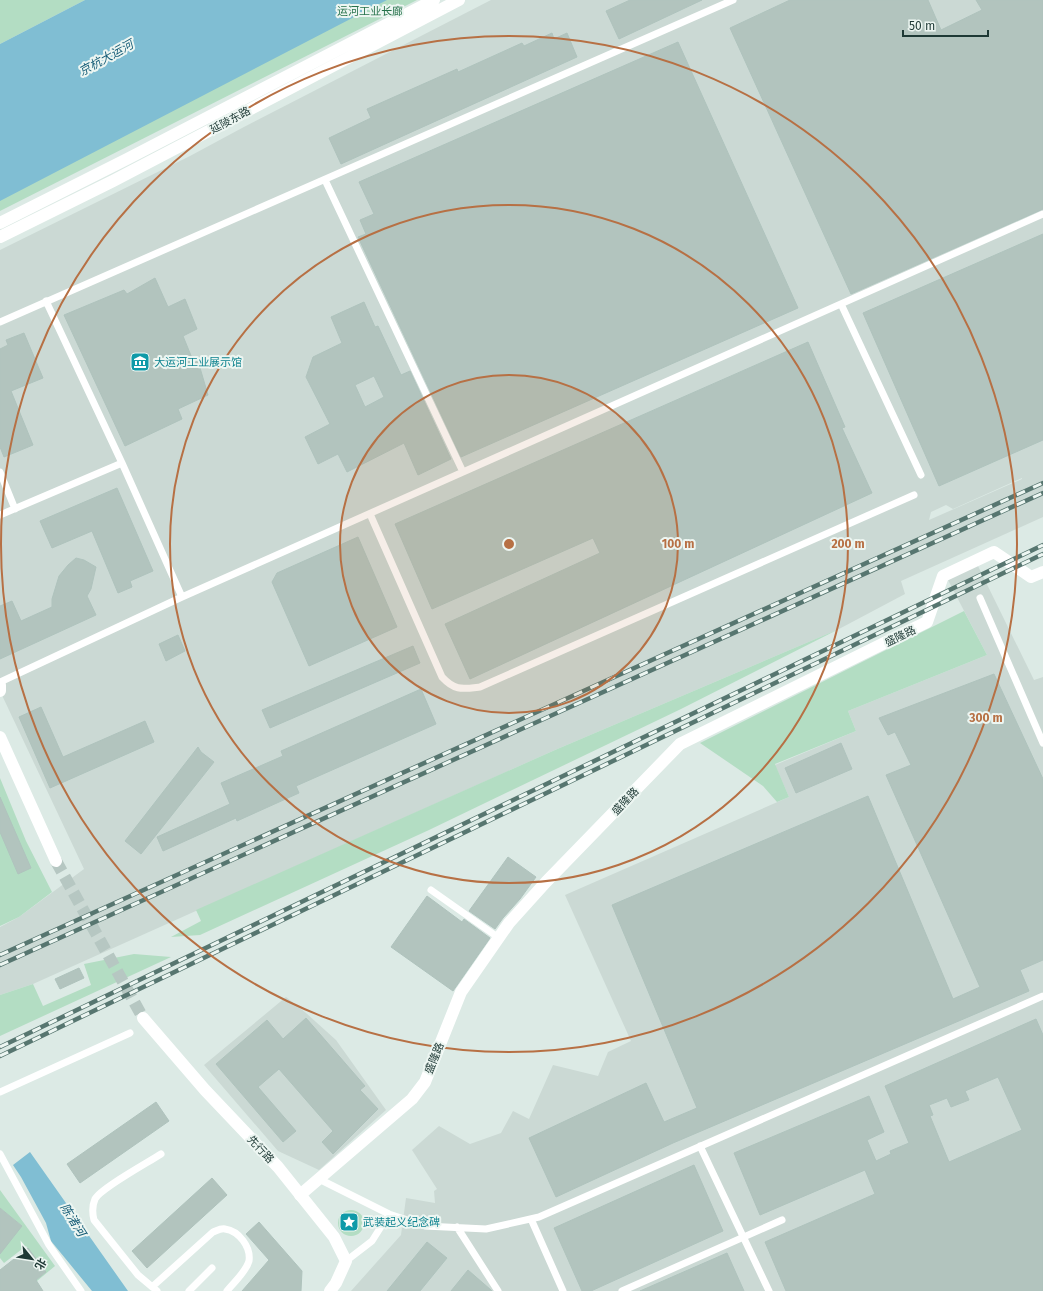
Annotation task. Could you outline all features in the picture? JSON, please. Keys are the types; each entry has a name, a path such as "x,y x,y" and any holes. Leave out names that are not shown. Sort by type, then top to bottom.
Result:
{"street":[{"name":"延陵东路","path":"0,223 434,0"},
{"name":"延陵东路","path":"0,237 114,181 459,0"},
{"name":"盛隆路","path":"300,1195 412,1099 425,1082 461,992 509,923 546,882 680,744 927,622 942,576 994,552 1031,577 1043,572"},
{"path":"0,685 0,691"},
{"path":"0,737 56,861"},
{"name":"先行路","path":"143,1018 205,1090 278,1167 334,1237 346,1261"},
{"path":"330,1291 346,1261"}],"lane":[{"path":"0,322 733,0"},
{"path":"325,180 463,472"},
{"path":"0,682 182,597 1043,214"},
{"path":"46,301 122,463 182,597"},
{"path":"841,304 921,475"},
{"path":"0,515 122,463"},
{"path":"0,472 15,509"},
{"path":"370,514 442,677 451,686 465,689 480,687 914,495"},
{"path":"980,598 1043,743"},
{"path":"431,890 498,938"},
{"path":"319,1179 388,1214 425,1226 486,1229 540,1218 700,1146 1043,996"},
{"path":"0,1092 130,1033"},
{"path":"700,1146 769,1291"},
{"path":"0,1154 49,1245 81,1291"},
{"path":"161,1154 109,1187 96,1198 92,1210 94,1220 138,1275 154,1289 213,1232 224,1229 234,1233 244,1242 249,1250 248,1261 244,1271 227,1291"},
{"path":"346,1261 372,1242 388,1214"},
{"path":"531,1219 563,1291"},
{"path":"622,1291 782,1220"},
{"path":"457,1227 498,1291"},
{"path":"189,1291 212,1268"}],"shaded area":[{"path":"491,0 1043,0 1043,517 901,581 905,594 839,629 555,750 33,984 0,995 0,927 19,917 84,869 0,691 0,250 190,156","holes":["1022,479 929,520 931,512 946,505 953,509"]},
{"path":"977,564 1034,680 1043,677 1043,1291 351,1291 401,1235 406,1198 435,1203 434,1191 437,1189 412,1150 439,1126 470,1144 501,1133 513,1111 529,1119 553,1065 598,1076 608,1052 631,1041 565,895 789,797 775,765 856,731 848,711 987,655 947,578"},
{"path":"286,997 336,1040 386,1110 319,1170 278,1151 204,1065"}],"green space":[{"path":"0,0 85,0 0,44"},
{"name":"运河工业长廊","path":"367,0 417,0 0,211 0,194"},
{"path":"964,611 987,655 848,711 856,731 775,764 789,797 777,802 763,786 700,743"},
{"path":"839,629 681,709 429,830 200,935 171,937 201,921 196,910 555,750"},
{"path":"0,778 26,841 52,892 19,917 0,926"},
{"path":"134,954 171,957 0,1036 0,995 33,984 43,1006 91,985 84,964"},
{"path":"0,1190 55,1266 25,1291 23,1291 46,1272 26,1246 4,1263 0,1258 0,1245 22,1226 0,1208"},
{"path":"351,1210 360,1214 364,1223 360,1232 351,1236 342,1232 338,1223 342,1214"}],"water":[{"name":"京杭大运河","path":"85,0 387,0 0,201 0,44"},
{"name":"陈渚河","path":"30,1152 128,1291 92,1291 51,1241 46,1223 13,1165"}],"building":[{"path":"630,0 702,0 619,39 606,11"},
{"path":"790,0 928,0 941,30 982,10 976,0 1043,0 1043,209 851,294 730,28"},
{"path":"552,33 554,39 567,33 577,57 341,164 329,138 371,118 367,109 457,69 458,72 522,43 524,46"},
{"path":"678,42 798,308 461,457 358,237 366,234 360,220 374,214 359,182"},
{"path":"1043,234 1043,440 939,486 863,313"},
{"name":"大运河工业展示馆","path":"155,278 168,307 185,299 197,329 183,336 194,363 198,361 208,395 178,409 182,419 125,446 64,315 124,290 127,294"},
{"path":"364,302 375,327 378,326 401,375 410,371 451,459 418,475 404,443 347,472 338,454 318,464 305,437 330,424 306,377 313,357 342,343 331,317","holes":["374,376 384,397 365,407 355,385"]},
{"path":"24,333 43,378 11,391 33,445 4,457 0,447 0,349 8,345 6,340"},
{"path":"808,342 845,427 842,428 872,493 470,679 445,624 600,553 593,538 432,609 395,524"},
{"path":"117,488 153,571 130,581 132,587 118,593 92,531 52,548 40,521"},
{"path":"358,537 397,627 309,666 272,582 277,573"},
{"path":"76,558 84,560 96,567 91,589 87,596 96,615 0,659 0,606 12,601 21,621 52,607 52,599 59,576"},
{"path":"178,635 185,651 166,661 159,644"},
{"path":"413,646 420,663 270,728 262,710"},
{"path":"994,674 1043,779 1043,960 1020,970 1029,991 673,1143 556,1197 529,1138 646,1083 664,1122 697,1108 612,905 868,796 953,999 980,987 886,775 911,765 895,732 888,735 879,718"},
{"path":"421,689 436,724 296,786 299,793 237,821 236,818 163,851 157,837 230,804 221,783 283,756 281,751"},
{"path":"41,707 63,757 145,721 154,742 50,788 19,717"},
{"path":"841,743 852,769 796,793 785,768"},
{"path":"198,747 201,752 214,762 141,854 125,841"},
{"path":"0,797 31,868 18,874 0,832"},
{"path":"508,857 536,877 495,929 469,911"},
{"path":"427,896 462,922 464,919 490,938 453,991 391,947"},
{"path":"79,968 84,978 60,989 55,979"},
{"path":"306,1018 365,1086 360,1090 378,1109 333,1154 322,1142 333,1131 279,1069 258,1087 296,1131 283,1142 216,1064 267,1020 283,1039"},
{"path":"1036,1019 1043,1035 1043,1291 786,1291 765,1242 875,1194 865,1170 760,1215 734,1153 869,1096 884,1132 867,1140 876,1161 891,1154 890,1151 909,1143 885,1086","holes":["998,1077 1022,1130 949,1162 930,1116 933,1115 929,1105 947,1098 951,1107 969,1100 965,1091"]},
{"path":"156,1102 169,1121 80,1183 67,1164"},
{"path":"694,1165 723,1231 591,1291 582,1291 554,1228"},
{"path":"212,1178 227,1195 147,1268 132,1251"},
{"path":"0,1208 22,1226 0,1254"},
{"path":"259,1222 302,1271 301,1291 242,1291 269,1260 246,1234"},
{"path":"427,1242 447,1258 420,1291 387,1291"},
{"path":"28,1248 46,1272 36,1280 43,1291 0,1291 0,1270"},
{"path":"727,1253 744,1291 640,1291"},
{"path":"468,1270 491,1290 492,1291 451,1291"}],"tunnel":[{"path":"56,861 143,1018"}],"railway":[{"path":"0,955 1043,483"},
{"path":"0,965 1043,493"},
{"path":"0,1047 1043,545"},
{"path":"0,1056 1043,554"}],"place":[{"name":"大运河工业展示馆","path":"140,362"},
{"name":"武装起义纪念碑","path":"349,1222"}]}
